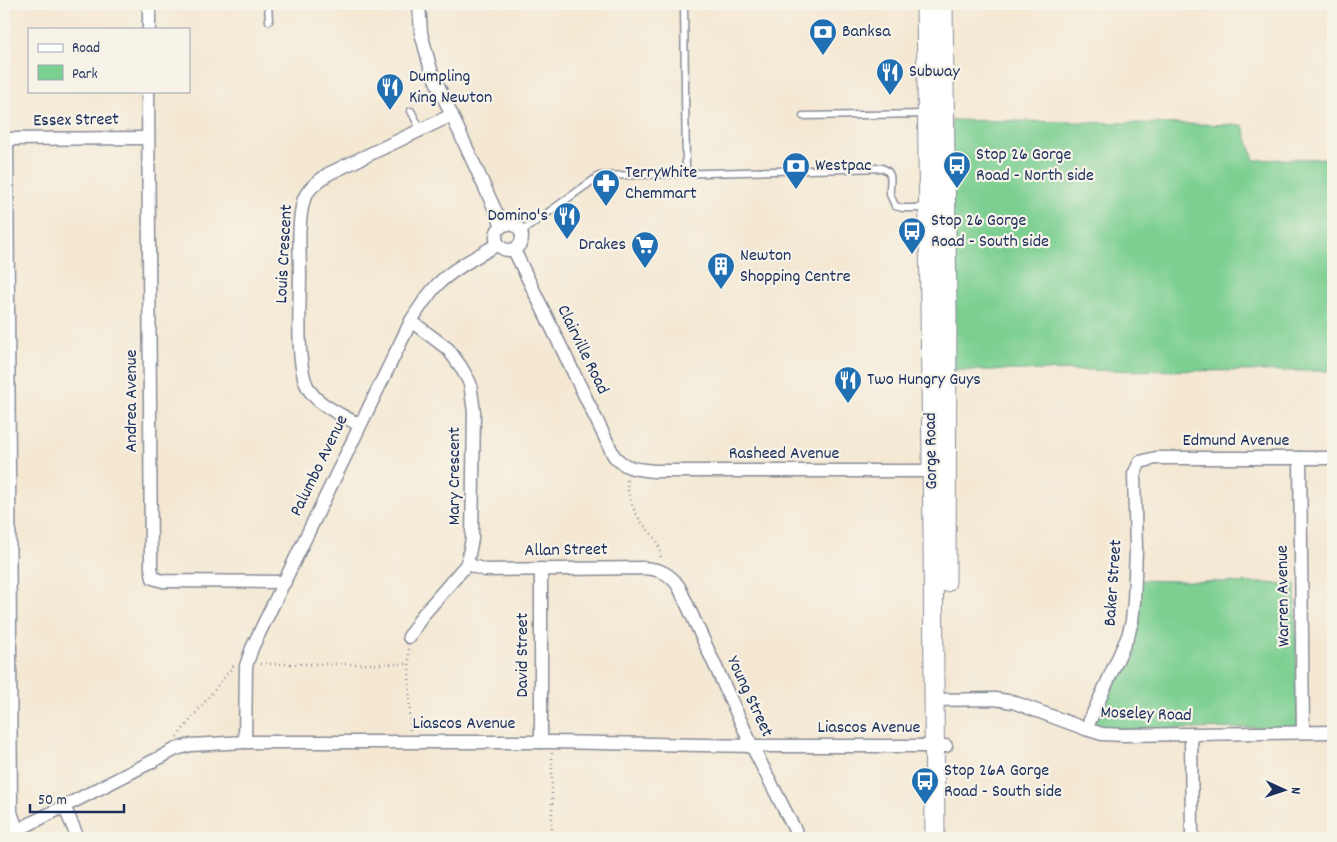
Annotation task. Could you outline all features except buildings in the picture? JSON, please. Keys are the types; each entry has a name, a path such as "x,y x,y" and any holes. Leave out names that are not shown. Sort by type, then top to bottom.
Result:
{"main road":[{"name":"Gorge Road","path":"926,4 928,208 939,471"},
{"name":"Gorge Road","path":"935,838 940,746 939,471 946,221 943,4"},
{"path":"927,114 944,94"},
{"path":"928,208 946,221"},
{"name":"Gorge Road","path":"940,746 947,838"}],"street":[{"path":"149,4 149,28"},
{"path":"419,4 420,33 431,70 502,225"},
{"name":"Andrea Avenue","path":"148,92 150,558 153,578 163,581 284,582"},
{"name":"Louis Crescent","path":"359,425 326,405 307,387 301,362 300,216 305,197 314,184 328,174 452,115"},
{"name":"Essex Street","path":"6,139 148,138"},
{"path":"6,139 11,812 17,830"},
{"path":"510,223 522,232 521,242 514,250 503,249 498,244 495,236 502,225 510,223"},
{"name":"Palumbo Avenue","path":"245,742 246,666 252,648 411,321 425,299 439,283 460,267 498,244"},
{"name":"Clairville Road","path":"514,250 614,456 622,464"},
{"name":"Mary Crescent","path":"409,637 422,616 467,564 472,539 474,412 470,383 461,366 448,348 411,321"},
{"name":"Edmund Avenue","path":"1140,462 1156,458 1333,458"},
{"name":"Warren Avenue","path":"1300,458 1303,732"},
{"name":"Baker Street","path":"1086,730 1128,636 1132,621 1136,550 1134,474 1140,462"},
{"name":"Rasheed Avenue","path":"622,464 634,469 654,471 939,471"},
{"name":"Allan Street","path":"467,564 485,570 643,568 655,569 665,573"},
{"name":"David Street","path":"541,569 546,742"},
{"name":"Young Street","path":"665,573 679,587 752,746 799,838"},
{"name":"Moseley Road","path":"940,700 994,699 1013,702 1086,730 1102,734 1333,732"},
{"path":"1191,734 1192,838"},
{"name":"Liascos Avenue","path":"4,837 176,749 191,745 245,742 546,742 752,746 940,746"},
{"path":"64,806 78,838"}],"lane":[{"path":"268,4 269,21"},
{"path":"684,4 686,172"},
{"path":"412,111 421,130"},
{"path":"803,116 927,114"},
{"path":"522,232 599,176 686,172 882,168 888,170 891,175 890,195 895,206 903,208 928,208"}],"path":[{"path":"409,637 410,742"},
{"path":"256,664 410,664"},
{"path":"176,738 234,665"},
{"path":"546,742 552,838"}],"green space":[{"path":"952,120 1243,125 1254,160 1333,158 1333,371 953,370"},
{"path":"1140,580 1295,584 1298,727 1131,730 1093,726 1137,626"}],"place":[{"name":"Banksa","path":"823,56"},
{"name":"Subway","path":"890,96"},
{"name":"Dumpling King Newton","path":"390,111"},
{"name":"Stop 26 Gorge Road - North side","path":"957,189"},
{"name":"Westpac","path":"796,190"},
{"name":"TerryWhite Chemmart","path":"606,207"},
{"name":"Domino's","path":"567,240"},
{"name":"Stop 26 Gorge Road - South side","path":"912,255"},
{"name":"Drakes","path":"645,269"},
{"name":"Newton Shopping Centre","path":"721,290"},
{"name":"Two Hungry Guys","path":"848,404"},
{"name":"Stop 26A Gorge Road - South side","path":"925,805"}]}
